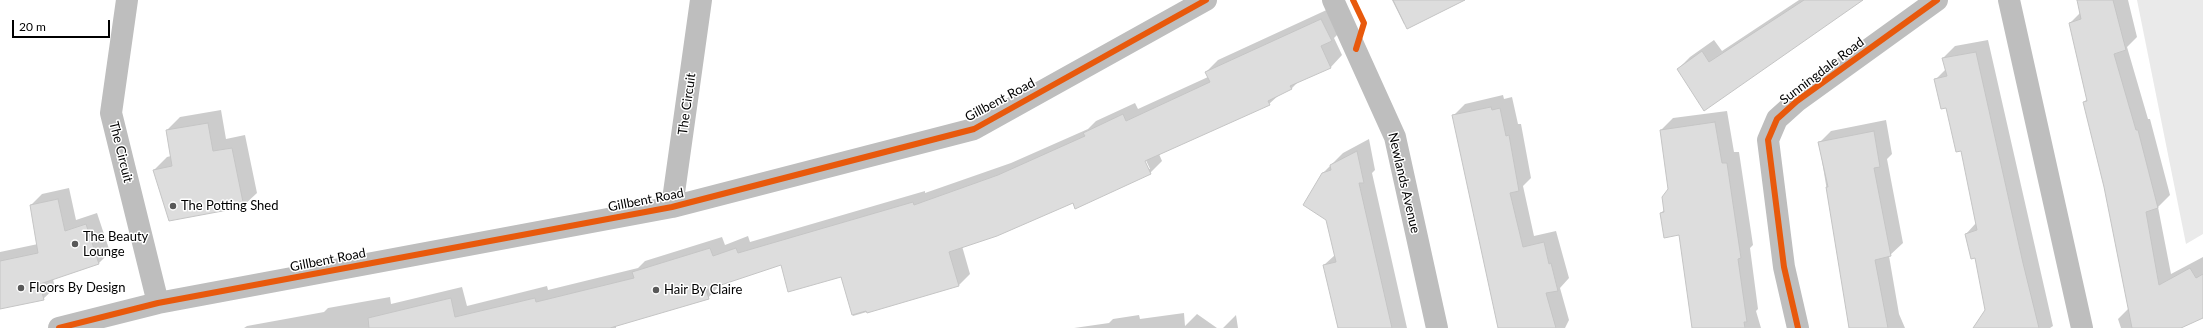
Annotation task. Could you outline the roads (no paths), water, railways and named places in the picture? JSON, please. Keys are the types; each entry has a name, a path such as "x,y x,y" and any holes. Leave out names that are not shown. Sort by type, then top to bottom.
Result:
{"street":[{"name":"The Circuit","path":"127,0 111,113 158,303"},
{"name":"The Circuit","path":"672,207 701,0"},
{"name":"Gillbent Road","path":"59,328 158,303 672,207 974,129 1206,0"},
{"name":"Newlands Avenue","path":"1333,0 1395,137 1437,328"},
{"name":"Sunningdale Road","path":"1798,328 1784,267 1768,140 1777,119 1798,101 1937,0"},
{"path":"2009,0 2082,328"}],"place":[{"name":"The Potting Shed","path":"173,206"},
{"name":"The Beauty Lounge","path":"75,244"},
{"name":"Floors By Design","path":"21,288"},
{"name":"Hair By Claire","path":"656,290"}]}
